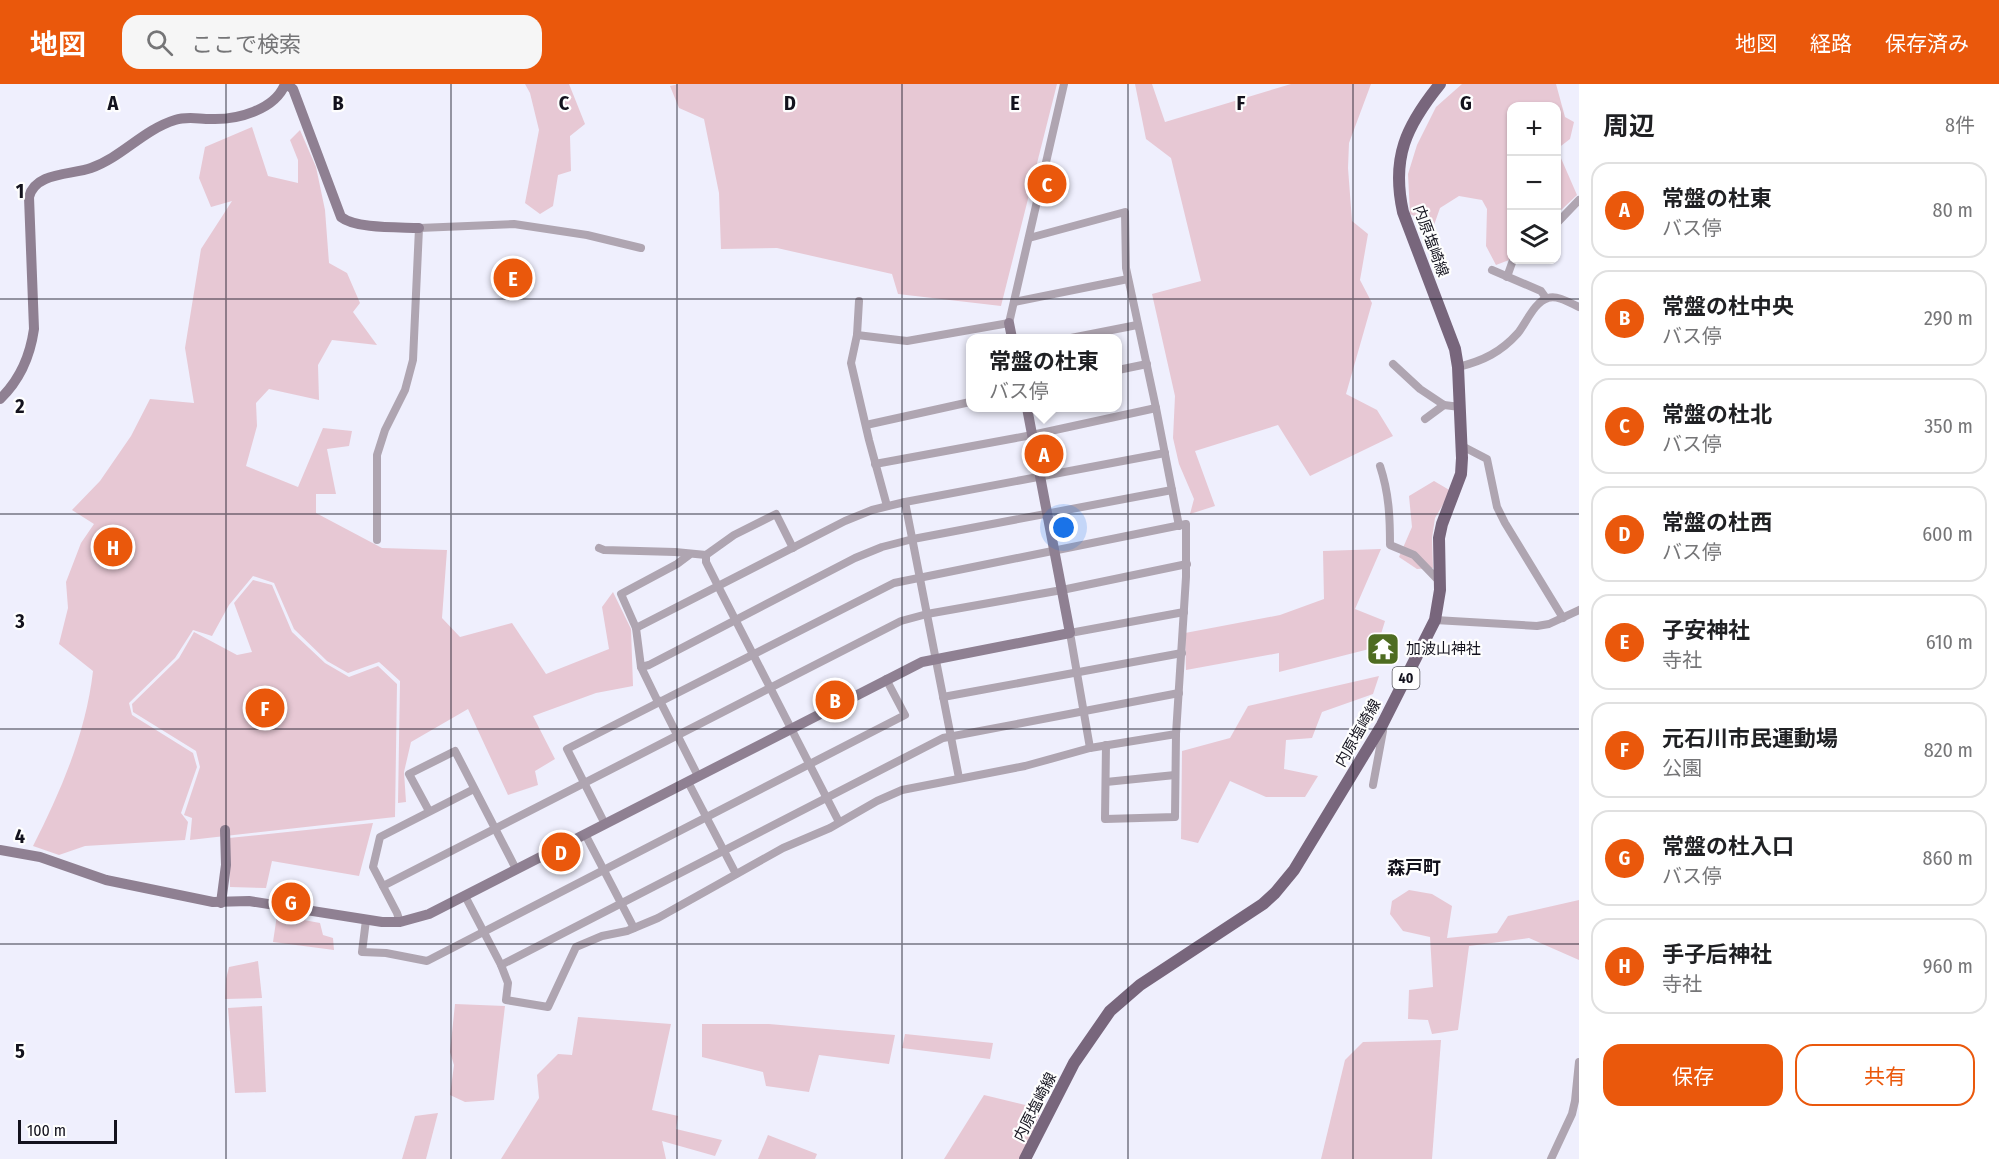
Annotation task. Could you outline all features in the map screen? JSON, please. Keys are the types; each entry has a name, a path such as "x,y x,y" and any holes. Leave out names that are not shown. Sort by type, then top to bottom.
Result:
{"main road":[{"name":"内原塩崎線","path":"1025,1159 1074,1063 1110,1011 1140,986 1246,916 1275,893 1294,870 1382,725 1435,620 1440,599 1438,538 1461,474 1458,367 1455,349 1412,238 1399,192 1399,163 1406,135 1423,105 1440,84"}],"street":[{"path":"0,399 15,383 25,366 32,343 34,329 29,197 31,189 37,182 82,171 106,162 150,130 163,124 186,117 223,119 256,111 277,98 286,84 293,88 341,217 345,221 418,228 514,224 587,235 641,248"},
{"path":"1011,334 1009,323 1064,84"},
{"path":"1561,220 1579,200"},
{"path":"1029,238 1125,212 1126,268 1179,526"},
{"path":"377,540 377,455 385,430 405,390 413,360 418,228"},
{"path":"1507,277 1512,264"},
{"path":"1492,270 1541,291 1546,298"},
{"path":"1014,302 1128,279"},
{"path":"1458,367 1479,362 1499,350 1519,332 1540,302 1546,298 1553,297 1579,307"},
{"path":"859,301 857,335 851,363 887,506"},
{"path":"857,335 908,341 1009,323"},
{"path":"1095,334 1137,325"},
{"path":"1122,369 1147,364"},
{"path":"1393,364 1420,389 1444,405 1460,407"},
{"path":"866,425 966,403"},
{"path":"1425,419 1444,405"},
{"path":"875,464 1032,435 1156,408"},
{"path":"1028,412 1078,673 1090,748"},
{"path":"1462,446 1487,459 1497,507 1563,618"},
{"path":"636,628 852,518 887,506 1165,453"},
{"path":"1380,466 1387,487 1390,507 1390,545 1414,555 1440,582"},
{"path":"641,667 855,558 882,547 913,539 1172,490"},
{"path":"905,502 959,778"},
{"path":"599,548 706,555 734,535 776,514 793,548"},
{"path":"605,824 567,749 872,592 894,583 1186,524 1184,612 1176,734 1175,817 1106,819 1106,746"},
{"path":"689,555 677,564 621,594 636,628 641,667 677,736 706,817 736,874"},
{"path":"706,555 706,562 839,822"},
{"path":"384,886 892,626 927,614 1062,590 1186,564"},
{"path":"1435,620 1537,626 1549,624 1579,610"},
{"path":"0,850 40,857 106,880 221,903 249,901 366,920 400,922 429,914 922,662 1184,612"},
{"path":"943,697 1182,653"},
{"path":"366,920 362,952 386,953 427,961 905,715 886,679"},
{"path":"501,965 944,738 1179,693"},
{"path":"1372,785 1383,731 1382,725"},
{"path":"465,896 501,965 508,984 506,1000 548,1007 576,947 602,936 634,928 686,903 783,848 902,790 1025,766 1090,748 1176,734"},
{"path":"429,811 409,774 454,751 516,869"},
{"path":"1106,782 1176,775"},
{"path":"400,922 373,867 380,837 474,789"},
{"path":"221,903 226,865 225,830"},
{"path":"585,834 634,928"},
{"path":"1551,1159 1572,1114 1579,1062"}],"shaded area":[{"path":"525,84 569,84 585,124 570,136 571,171 558,175 553,206 540,214 525,203 539,130 530,93"},
{"path":"679,84 1057,84 1001,306 898,294 892,274 777,248 721,249 719,193 704,119 679,108 670,86"},
{"path":"1135,84 1152,84 1165,122 1291,84 1371,84 1349,143 1348,168 1352,221 1368,234 1360,280 1372,303 1346,394 1377,410 1393,436 1310,476 1278,425 1195,451 1215,506 1190,514 1194,499 1179,464 1173,438 1175,396 1152,294 1201,281 1171,158 1146,139"},
{"path":"1462,84 1556,84 1561,102 1507,102 1507,261 1496,265 1486,246 1487,209 1482,200 1459,196 1440,208 1434,225 1410,214 1408,174 1417,145 1436,107"},
{"path":"1561,102 1565,117 1574,122 1570,139 1561,146"},
{"path":"252,127 268,176 298,183 298,160 290,140 300,130 316,167 325,210 329,263 347,273 360,303 353,312 377,345 332,340 318,365 319,400 269,389 256,403 257,426 246,466 298,487 323,428 352,431 349,446 327,449 336,494 316,494 316,513 382,548 447,550 442,618 460,637 512,623 546,674 609,649 602,607 613,592 631,629 633,686 596,693 533,716 555,759 535,771 538,785 508,795 468,709 411,742 404,772 406,802 398,803 400,681 379,662 348,673 327,661 294,629 274,583 253,576 229,605 212,636 193,630 175,658 129,703 132,715 193,753 197,767 181,813 188,822 185,840 85,846 59,855 33,846 71,761 85,717 93,671 59,644 68,608 66,582 81,543 94,524 72,510 100,481 131,436 150,399 194,403 185,348 201,249 232,201 211,207 199,178 205,147"},
{"path":"1561,158 1577,195 1561,210"},
{"path":"1434,481 1451,491 1435,518 1432,538 1433,568 1417,569 1399,557 1412,527 1409,496"},
{"path":"1381,549 1355,609 1385,621 1377,647 1279,672 1279,653 1186,670 1185,633 1280,615 1324,599 1323,551"},
{"path":"253,580 272,585 292,632 325,663 349,677 378,666 397,684 395,817 190,840 192,818 184,815 200,767 196,751 133,712 132,704 179,658 194,632 237,655 252,652 234,603"},
{"path":"1379,676 1373,694 1322,712 1312,738 1286,740 1284,769 1318,776 1305,797 1266,797 1230,781 1198,843 1181,839 1182,751 1230,738 1248,706"},
{"path":"373,823 359,876 272,861 266,888 230,887 229,838"},
{"path":"1409,890 1432,894 1452,906 1447,938 1497,933 1508,916 1579,900 1579,960 1529,938 1469,946 1458,1030 1432,1034 1428,1020 1408,1019 1409,990 1433,987 1430,937 1403,931 1390,914 1392,901"},
{"path":"277,915 320,923 323,935 333,938 334,950 273,942"},
{"path":"258,961 262,998 225,999 229,967"},
{"path":"455,1004 505,1006 494,1100 465,1102 450,1095 454,1065 450,1052"},
{"path":"262,1006 266,1092 235,1093 228,1008"},
{"path":"578,1017 671,1024 652,1110 678,1116 676,1129 722,1140 715,1156 662,1141 666,1159 501,1159 539,1098 537,1075 558,1054 572,1055"},
{"path":"702,1024 769,1024 895,1035 889,1064 819,1055 809,1092 766,1086 763,1072 702,1057"},
{"path":"905,1034 993,1043 990,1059 902,1048"},
{"path":"1441,1040 1432,1159 1321,1159 1345,1060 1363,1042"},
{"path":"984,1095 1042,1109 1021,1159 944,1159"},
{"path":"438,1113 426,1159 402,1159 415,1116"},
{"path":"768,1135 817,1154 815,1159 758,1159"}],"place":[{"name":"常盤の杜北","path":"1047,184"},
{"name":"子安神社","path":"513,278"},
{"name":"常盤の杜東","path":"1044,454"},
{"name":"手子后神社","path":"113,547"},
{"name":"加波山神社","path":"1383,649"},
{"name":"常盤の杜中央","path":"835,700"},
{"name":"元石川市民運動場","path":"265,708"},
{"name":"常盤の杜西","path":"561,852"},
{"name":"常盤の杜入口","path":"291,902"}],"district":[{"name":"森戸町","path":"1414,868"}]}
